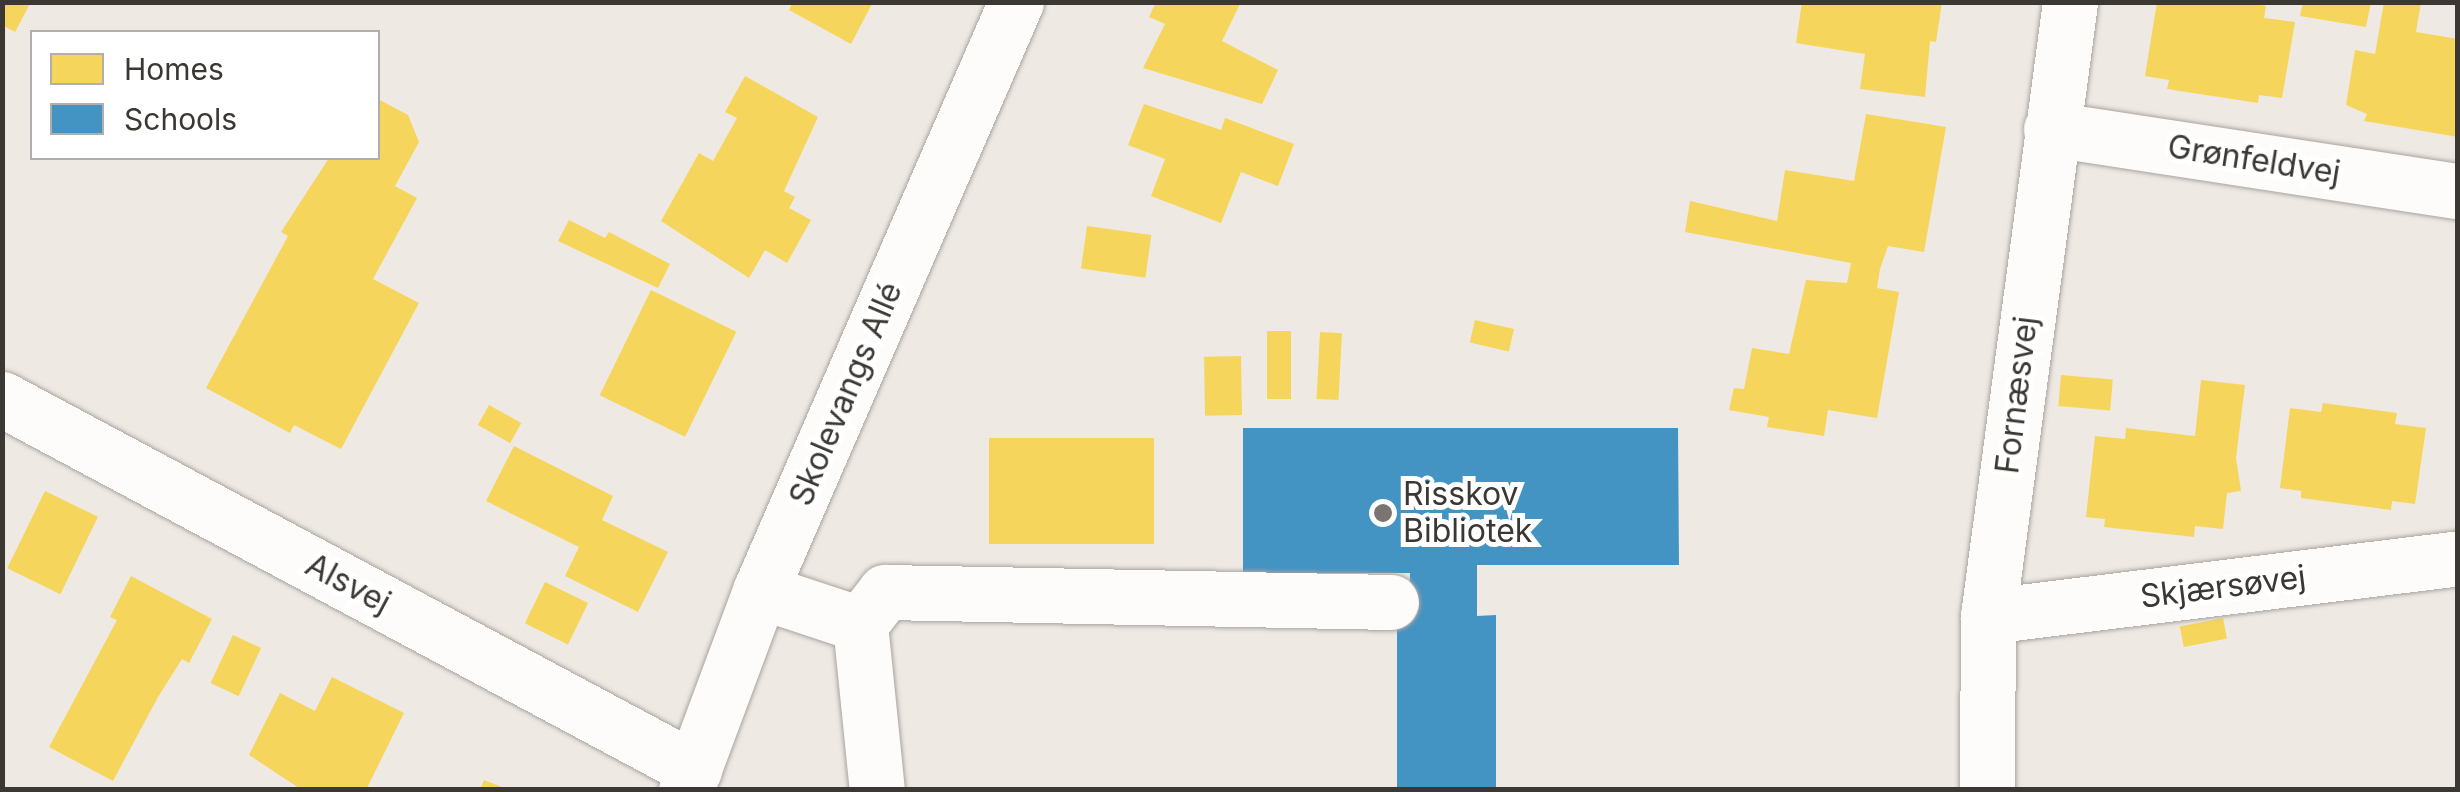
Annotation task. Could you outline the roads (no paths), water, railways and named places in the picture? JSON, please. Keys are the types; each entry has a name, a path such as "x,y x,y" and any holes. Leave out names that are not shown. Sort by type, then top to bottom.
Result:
{"street":[{"name":"Skolevangs Allé","path":"690,779 760,591 1016,2"},
{"name":"Fornæsvej","path":"1988,790 1988,616 2070,2"},
{"name":"Grønfeldvej","path":"2051,129 2458,191"},
{"name":"Alsvej","path":"2,399 690,779"},
{"name":"Skjærsøvej","path":"1988,616 2458,558"},
{"path":"760,591 860,624"},
{"path":"877,790 860,624 884,592 1391,602"}],"place":[{"name":"Risskov Bibliotek","path":"1383,513"}]}
